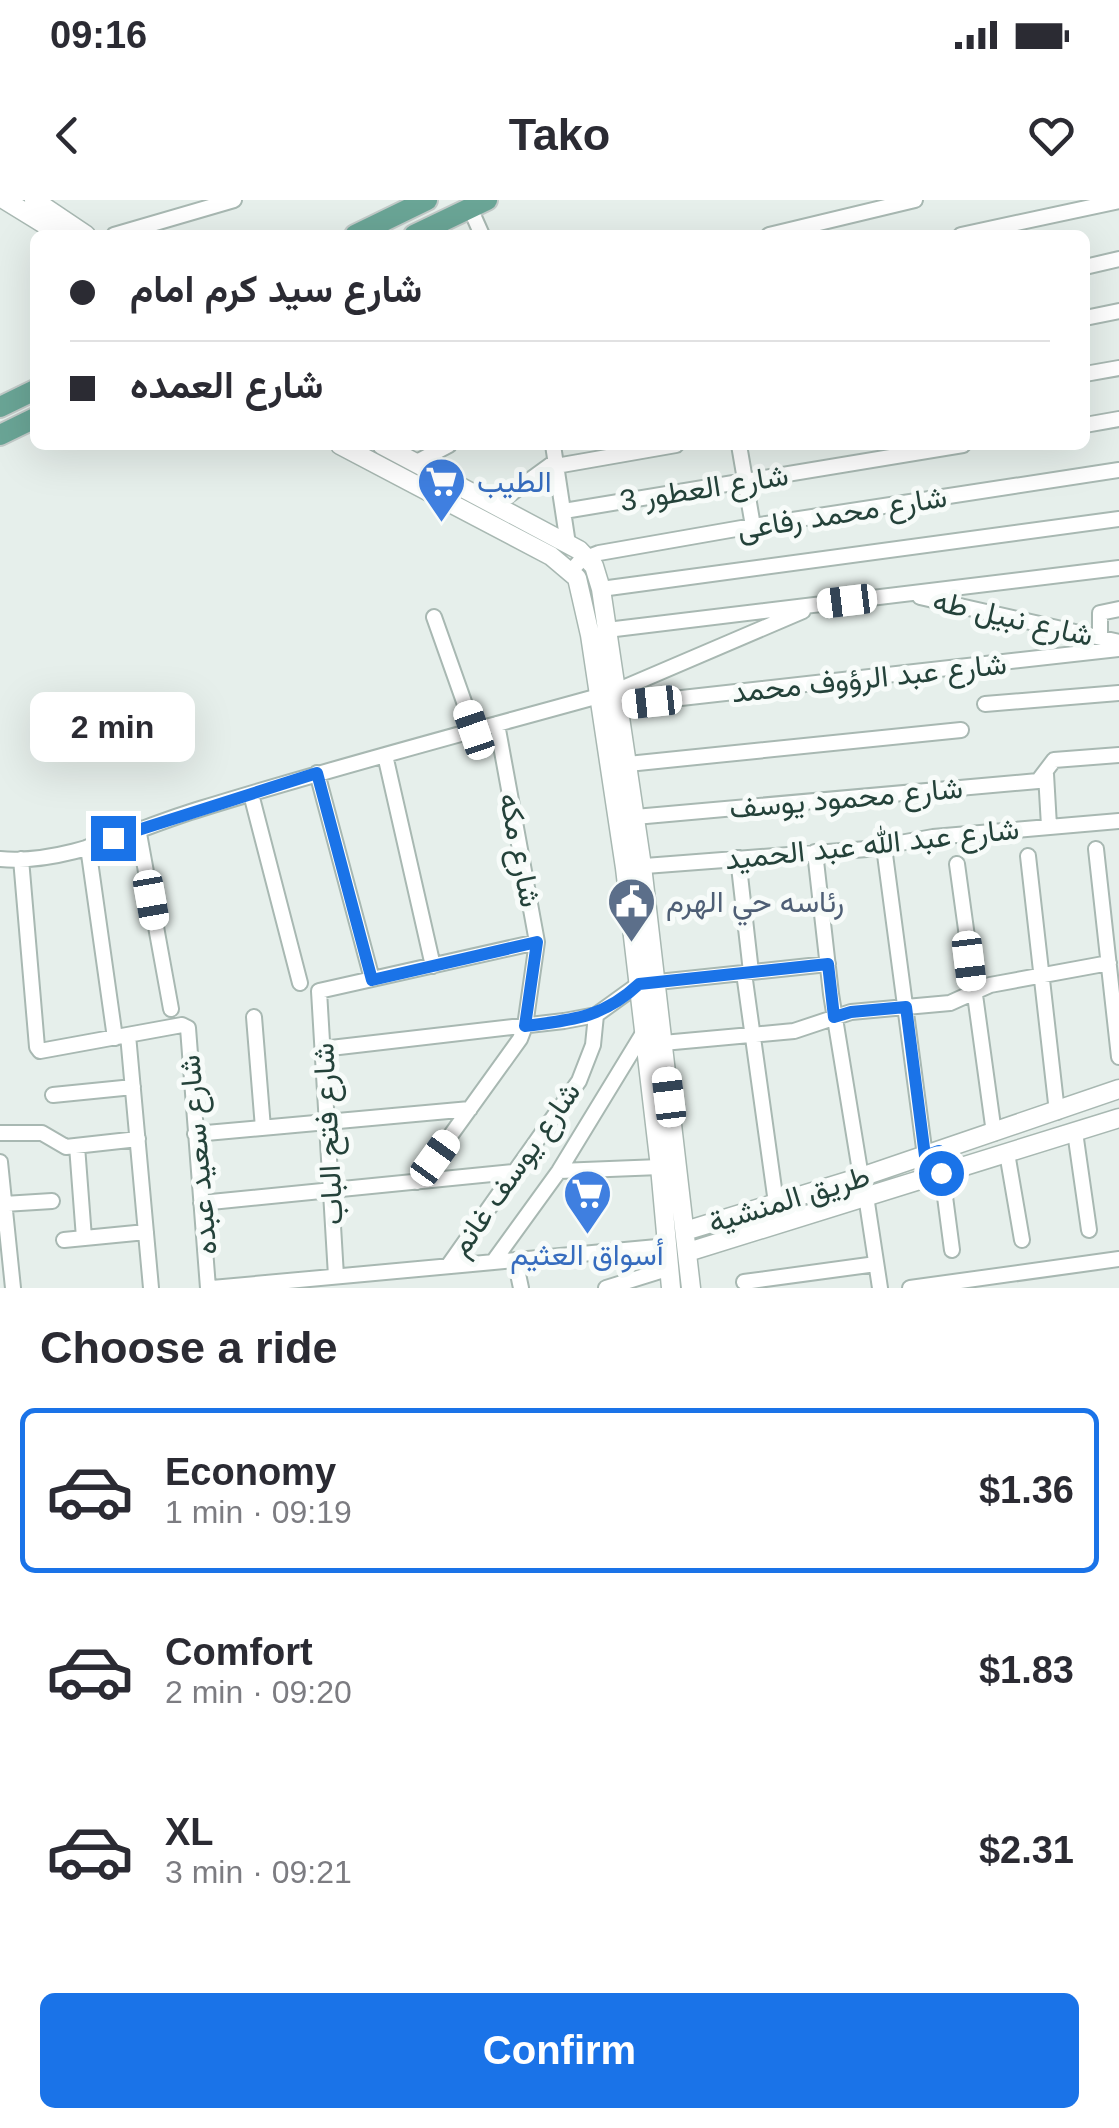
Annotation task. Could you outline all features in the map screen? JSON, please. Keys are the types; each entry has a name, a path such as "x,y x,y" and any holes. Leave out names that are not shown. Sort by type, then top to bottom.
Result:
{"main road":[{"path":"365,230 427,200"},
{"path":"424,230 478,204"},
{"path":"0,407 30,392"},
{"path":"0,434 30,420"}],"street":[{"path":"131,230 234,200"},
{"path":"790,230 915,200"},
{"path":"984,230 1119,201"},
{"path":"16,204 55,230"},
{"path":"16,204 75,230"},
{"path":"478,204 481,230"},
{"path":"1090,265 1119,260"},
{"path":"1090,317 1119,311"},
{"path":"1090,373 1119,368"},
{"path":"1090,424 1119,419"},
{"path":"349,450 550,556 570,571 583,594 628,764 635,817 633,867"},
{"path":"391,450 587,556 601,590 647,983 663,1043 692,1288"},
{"path":"415,463 440,450"},
{"path":"494,506 555,457 626,450"},
{"path":"740,450 753,526"},
{"name":"شارع العطور 3","path":"564,511 933,450"},
{"path":"555,457 568,544"},
{"name":"شارع محمد رفاعى","path":"587,556 753,526 1119,470"},
{"path":"601,590 1119,519"},
{"path":"570,571 587,556"},
{"path":"607,630 1119,568"},
{"name":"شارع نبيل طه","path":"906,594 1119,645"},
{"path":"0,859 21,860 88,847 317,773 611,697 817,605"},
{"path":"1100,638 1100,613 1119,609"},
{"path":"434,617 474,730"},
{"name":"شارع عبد الرؤوف محمد","path":"611,697 1119,645"},
{"path":"985,704 1119,693"},
{"name":"شارع مكه","path":"417,1182 520,1039 525,1026 537,942 496,724"},
{"path":"628,764 961,730"},
{"path":"386,754 433,966"},
{"name":"شارع محمود يوسف","path":"635,817 1038,781 1054,760 1119,755"},
{"path":"1046,770 1049,826"},
{"path":"317,773 372,980 537,942"},
{"path":"251,794 300,983"},
{"name":"شارع عبد الله عبد الحميد","path":"633,867 884,847 933,837 1119,821"},
{"path":"138,828 171,1008"},
{"path":"88,847 133,1087 151,1288"},
{"path":"884,847 906,1007 932,1154 941,1173 952,1250"},
{"path":"1096,848 1113,944 1109,963 1119,1057"},
{"path":"815,852 834,1017 860,1177"},
{"path":"1028,856 1057,1112"},
{"path":"738,858 753,1034 776,1202"},
{"path":"21,860 38,1047 45,1051 122,1036"},
{"path":"957,864 994,1133"},
{"path":"1100,878 1119,877"},
{"path":"663,1043 802,1029 851,1012 950,1003 990,984 1109,963"},
{"path":"322,1050 596,1015 647,983 828,964"},
{"name":"شارع فتح الباب","path":"336,1276 320,991 372,980"},
{"path":"647,983 645,1030 671,1288"},
{"name":"شارع يوسف غانم","path":"448,1266 579,1081 593,1045 596,1015"},
{"path":"254,1017 263,1128"},
{"name":"شارع سعيد عبده","path":"122,1036 182,1025 188,1030 210,1288"},
{"path":"493,1262 559,1171 645,1030"},
{"path":"53,1094 133,1087"},
{"name":"طريق المنشية","path":"685,1230 932,1154 1119,1089"},
{"path":"196,1134 470,1109"},
{"name":"طريق المنشية","path":"688,1252 1119,1118"},
{"path":"1075,1132 1089,1230"},
{"path":"0,1133 42,1134 61,1146 138,1140"},
{"path":"77,1146 84,1238"},
{"path":"1007,1152 1022,1240"},
{"path":"0,1162 12,1288"},
{"path":"559,1171 660,1167"},
{"path":"201,1203 513,1172"},
{"path":"866,1196 880,1288"},
{"path":"4,1204 52,1201"},
{"path":"64,1240 146,1232"},
{"path":"210,1288 668,1246"},
{"path":"910,1288 1119,1258"},
{"path":"516,1260 521,1288"},
{"path":"744,1282 876,1264"},
{"path":"606,1288 670,1268"}],"place":[{"name":"الطيب","path":"442,524"},
{"name":"رئاسه حي الهرم","path":"631,944"},
{"name":"أسواق العثيم","path":"587,1236"}],"route":[{"path":"113,838 317,773 372,980 537,942 525,1026 596,1015 639,984 828,964 834,1017 906,1007 925,1156 939,1151 941,1173"}]}
